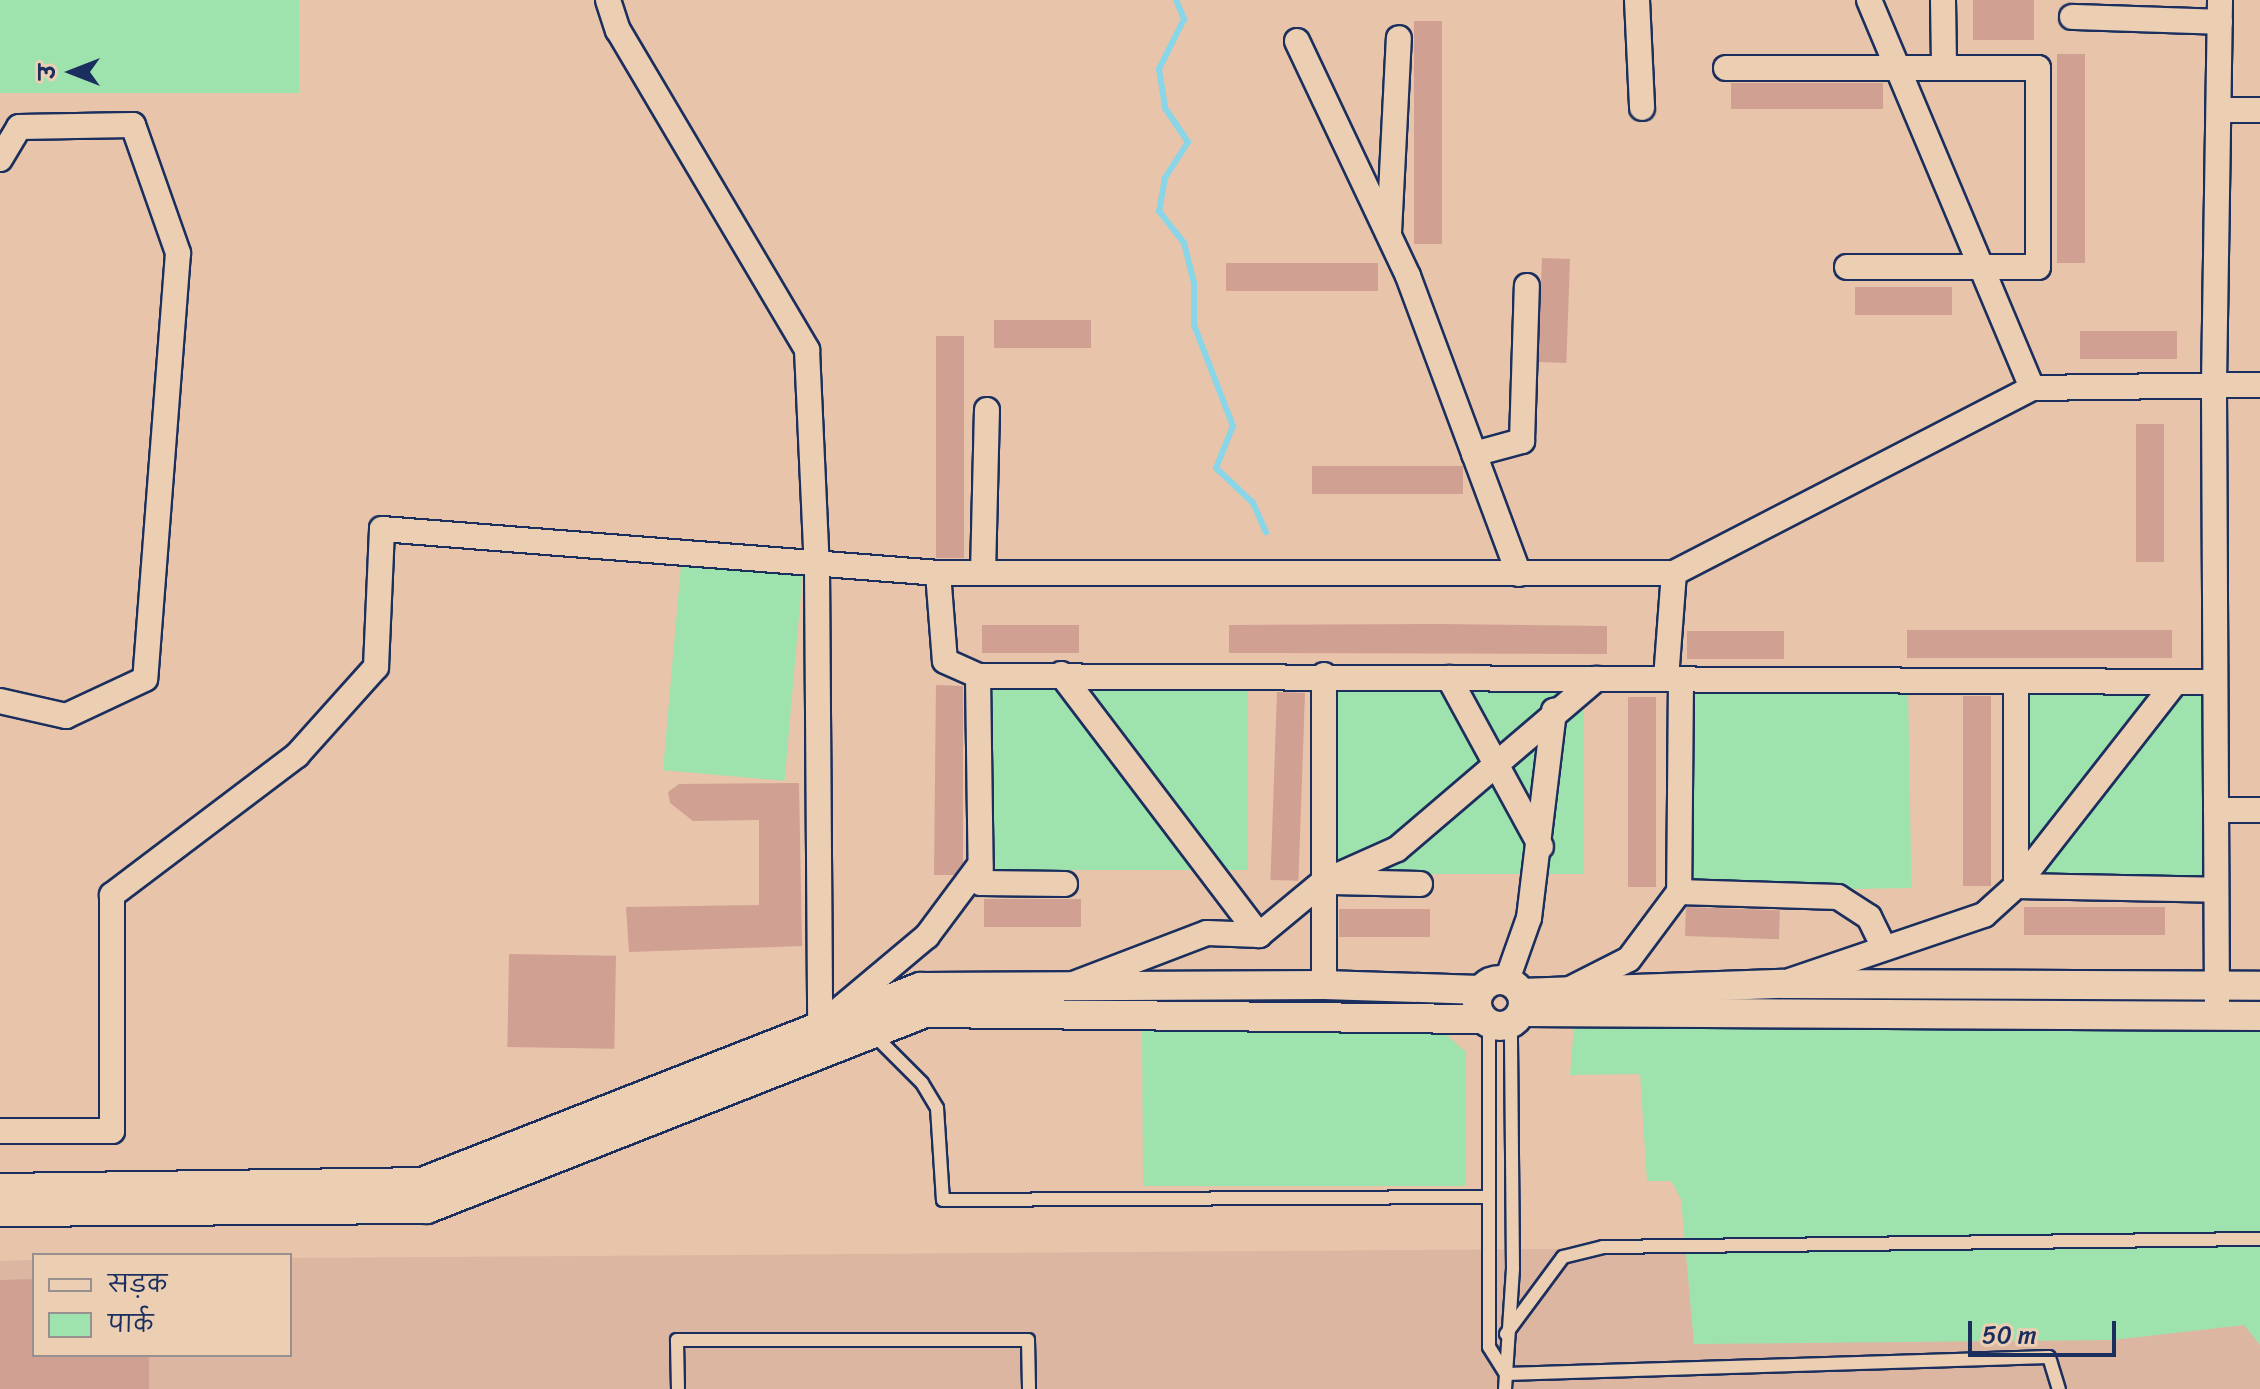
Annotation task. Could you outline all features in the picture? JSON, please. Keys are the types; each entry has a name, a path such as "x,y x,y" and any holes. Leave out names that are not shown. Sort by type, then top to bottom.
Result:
{"street":[{"path":"608,0 618,30 807,350 817,568 820,1025 836,1048"},
{"path":"1637,0 1642,108"},
{"path":"1869,0 2032,388"},
{"path":"1943,0 1944,64"},
{"path":"2072,17 2220,11 2214,384 2217,1015"},
{"path":"1389,235 1399,38"},
{"path":"1297,41 1389,235 1519,574"},
{"path":"1726,68 1944,64 2035,65 2039,71 2038,267 1847,267"},
{"path":"2219,110 2260,110"},
{"path":"0,159 19,127 133,125 178,253 145,679 66,716 0,701"},
{"path":"1474,454 1522,441 1527,286"},
{"path":"0,1131 112,1131 112,895 297,755 376,667 382,529 817,568 938,573 1674,573 2032,388 2260,385"},
{"path":"983,573 987,410"},
{"path":"938,573 945,661 978,676 1324,675 2016,683 2215,682"},
{"path":"0,1188 422,1182 920,987 1324,985 1480,990 1476,1005 1505,1009 1566,991 1629,959 1679,892 1673,679 1674,573"},
{"path":"1061,674 1259,935"},
{"path":"1324,675 1324,985"},
{"path":"978,676 981,883 1065,884"},
{"path":"1449,678 1541,847"},
{"path":"1066,987 1207,933 1259,935 1323,882 1397,849 1554,711 1596,679"},
{"path":"2016,683 2016,886"},
{"path":"1783,984 1883,946 1984,915 2016,886 2174,684"},
{"path":"1505,1009 1529,918 1541,847 1554,711"},
{"path":"2216,810 2260,810"},
{"path":"820,1025 927,936 980,865"},
{"path":"1323,882 1420,884"},
{"path":"2016,886 2216,890"},
{"path":"1679,892 1838,897 1869,917 1883,946"},
{"path":"1566,991 1783,984 2260,986"},
{"path":"1288,985 1288,1017"},
{"path":"0,1212 427,1209 925,1013 1288,1017 1505,1009 2260,1016"}],"lane":[{"path":"1505,1009 1486,1197 1489,1347 1506,1374"},
{"path":"1505,1009 1513,1269 1506,1334 1505,1389"},
{"path":"873,1034 922,1083 937,1108 943,1200 1486,1197"},
{"path":"1506,1334 1563,1257 1603,1247 2260,1239"},
{"path":"678,1389 677,1340 1028,1340 1029,1389"},
{"path":"1506,1374 2049,1357 2059,1389"}],"shaded area":[{"path":"2260,1244 2260,1389 0,1389 0,1261 32,1260 32,1357 292,1357 292,1258"}],"green space":[{"path":"0,0 299,0 299,93 0,93"},
{"path":"681,565 803,576 785,781 663,770"},
{"path":"987,684 1248,684 1248,870 987,870"},
{"path":"1908,689 1911,888 1689,892 1685,693"},
{"path":"2018,690 2206,690 2206,881 2018,881"},
{"path":"1331,691 1584,691 1584,874 1331,874"},
{"path":"1574,1026 2260,1030 2260,1345 2244,1325 2113,1340 1694,1344 1681,1199 1671,1181 1647,1181 1640,1074 1570,1075"},
{"path":"1142,1029 1442,1031 1466,1052 1466,1186 1143,1186"}],"building":[{"path":"1973,0 2034,0 2034,40 1973,40"},
{"path":"1414,21 1442,21 1442,244 1414,244"},
{"path":"2057,54 2085,54 2085,263 2057,263"},
{"path":"1731,83 1883,83 1883,109 1731,109"},
{"path":"1542,258 1570,259 1566,363 1538,362"},
{"path":"1226,263 1378,263 1378,291 1226,291"},
{"path":"1855,287 1952,287 1952,315 1855,315"},
{"path":"994,320 1091,320 1091,348 994,348"},
{"path":"2080,331 2177,331 2177,359 2080,359"},
{"path":"936,336 964,336 964,558 936,558"},
{"path":"2136,424 2164,424 2164,562 2136,562"},
{"path":"1312,466 1463,466 1463,494 1312,494"},
{"path":"982,625 1079,625 1079,653 982,653"},
{"path":"1229,625 1607,626 1607,654 1229,653"},
{"path":"1907,630 2172,630 2172,658 1907,658"},
{"path":"1687,631 1784,631 1784,659 1687,659"},
{"path":"936,685 963,686 963,863 954,875 934,875"},
{"path":"1277,692 1305,693 1298,881 1270,880"},
{"path":"1963,696 1991,696 1991,886 1963,886"},
{"path":"1628,697 1656,697 1656,887 1628,887"},
{"path":"799,783 802,946 629,952 626,907 759,905 759,820 693,821 670,803 668,792 679,784"},
{"path":"984,899 1081,899 1081,927 984,927"},
{"path":"1686,907 1780,910 1779,939 1685,936"},
{"path":"2024,907 2165,907 2165,935 2024,935"},
{"path":"1339,909 1430,909 1430,937 1339,937"},
{"path":"509,954 616,956 614,1049 507,1047"},
{"path":"32,1279 32,1357 149,1357 149,1389 0,1389 0,1280"}],"waterway":[{"path":"1176,0 1184,19 1159,69 1165,108 1188,142 1165,178 1159,211 1184,243 1194,283 1194,325 1233,426 1216,468 1253,503 1266,532"}]}
